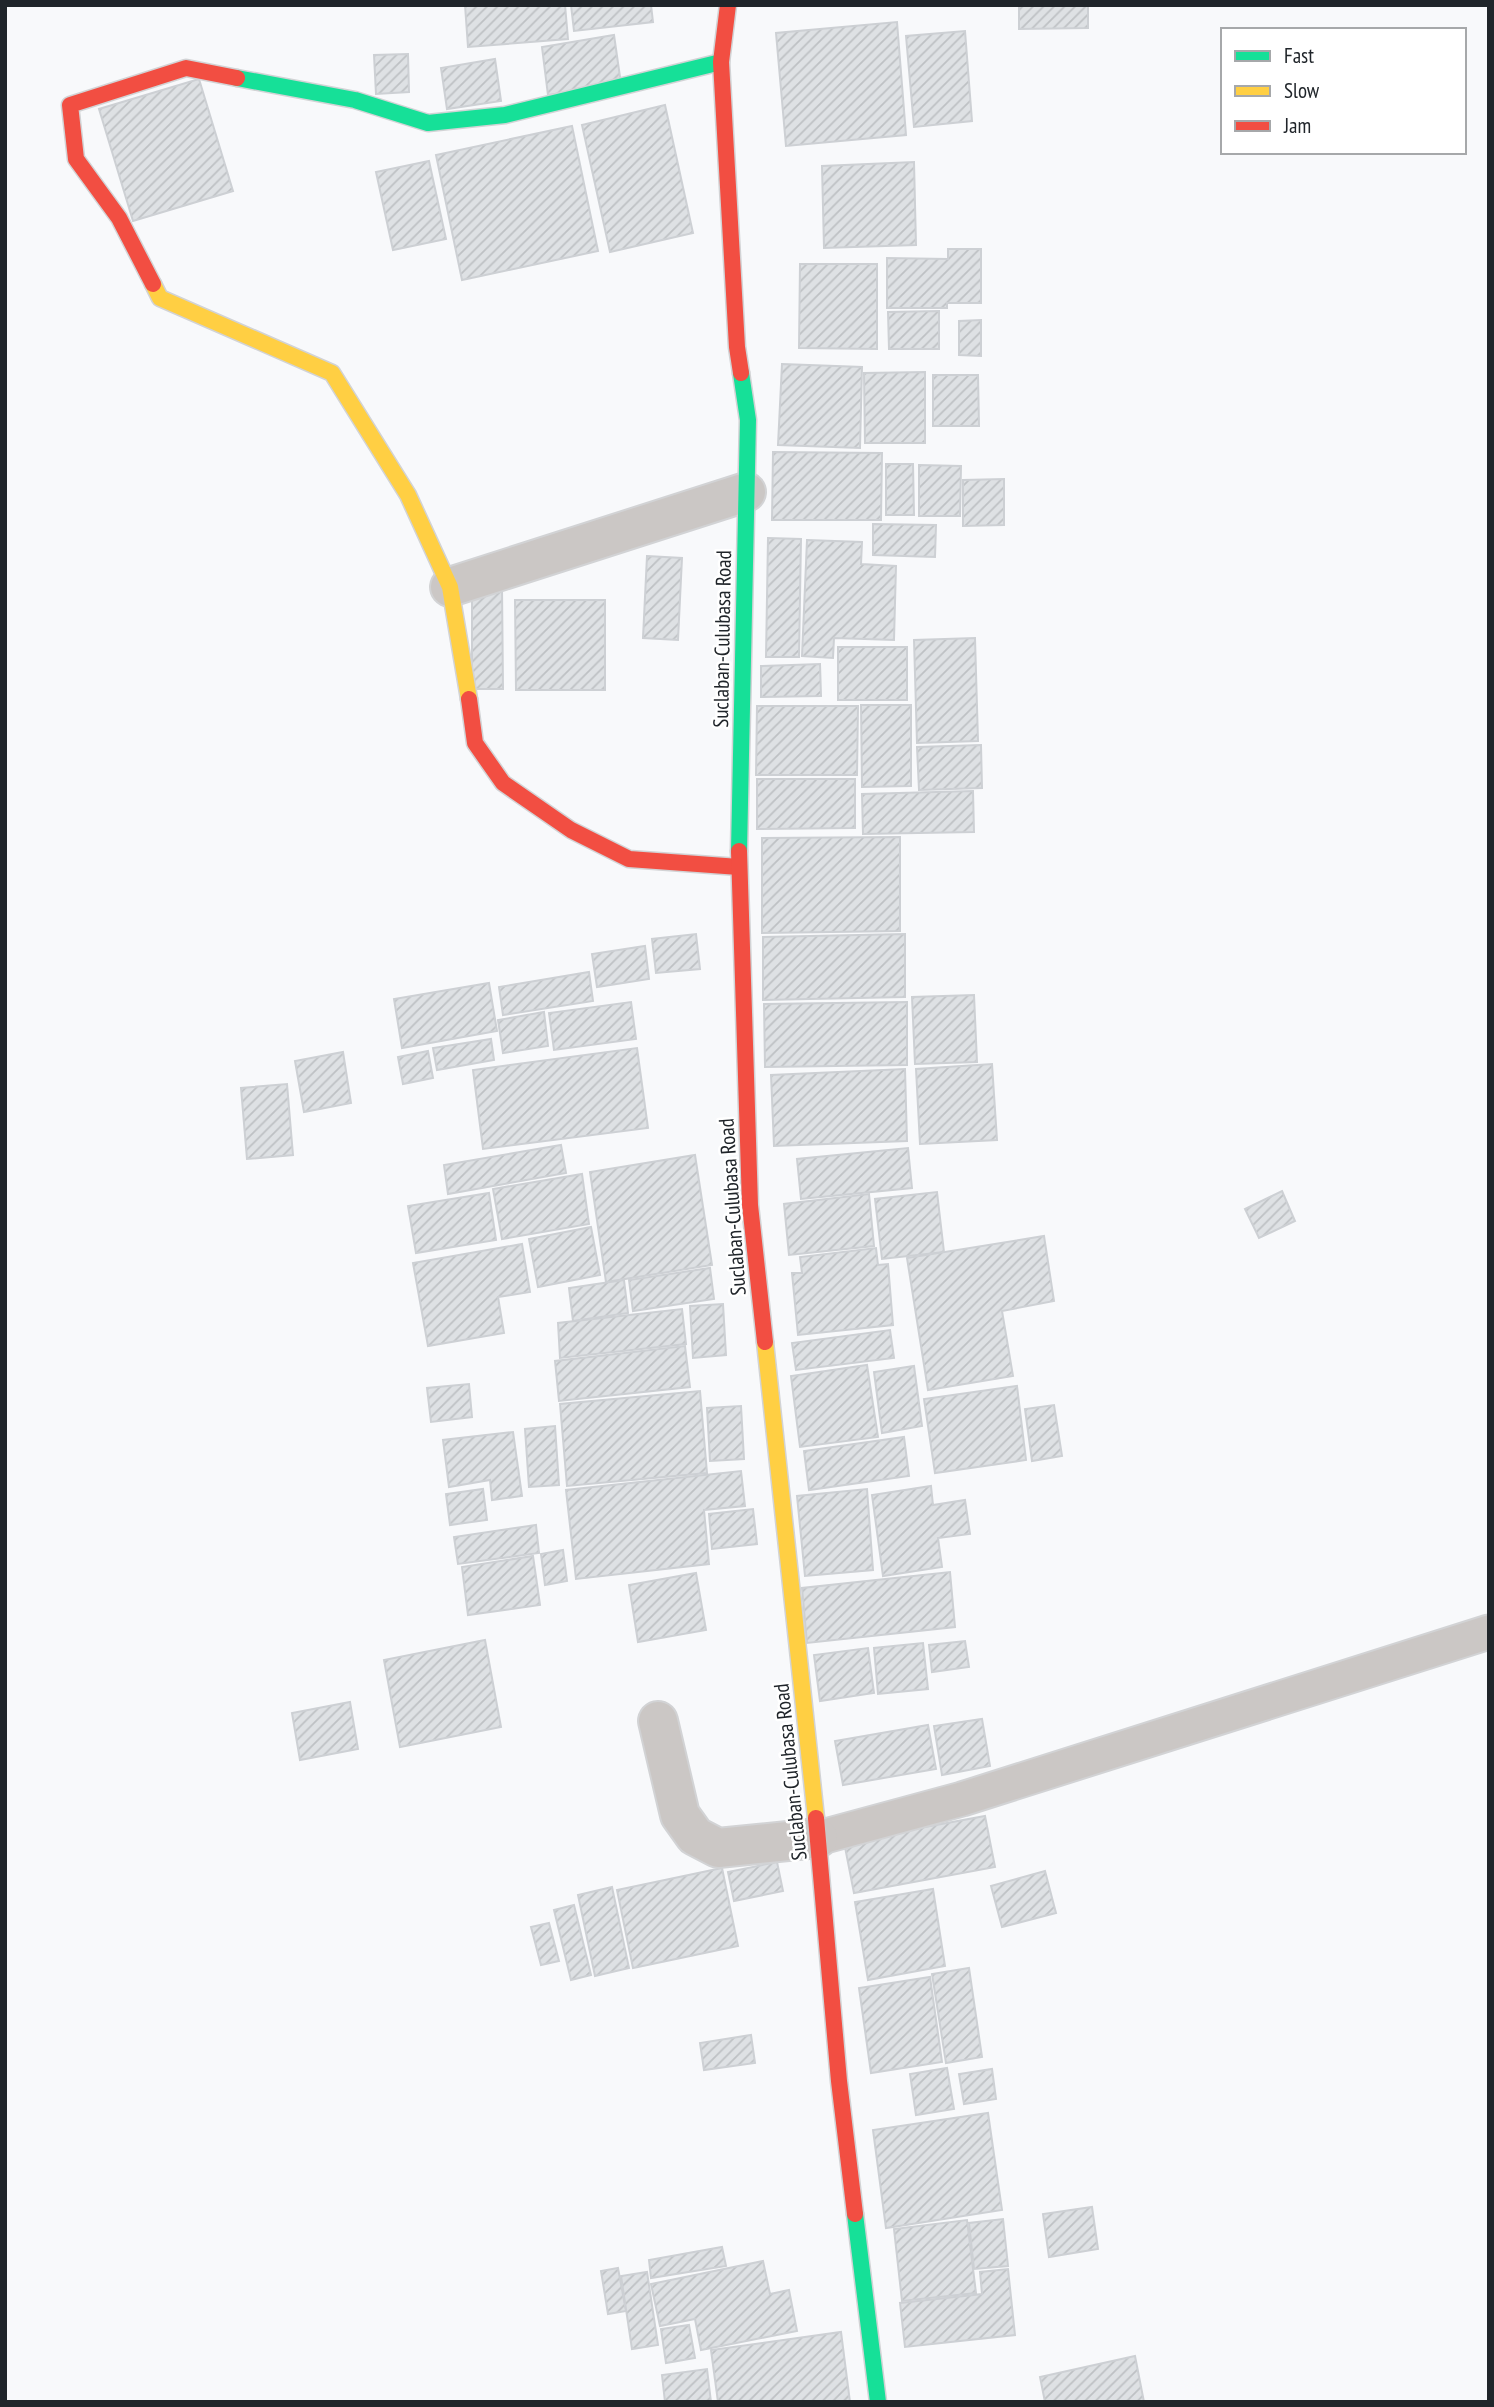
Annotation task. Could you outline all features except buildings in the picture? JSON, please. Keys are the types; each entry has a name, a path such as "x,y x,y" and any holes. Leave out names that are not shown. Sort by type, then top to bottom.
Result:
{"street":[{"name":"Suclaban-Culubasa Road","path":"728,5 721,62 737,348 748,420 739,867 750,1205 818,1838 839,2081 878,2402"},
{"path":"721,62 506,115 428,123 355,100 186,68 70,105 76,159 119,218 160,298 332,373 408,495 450,587 465,666 475,743 503,783 571,830 629,859 739,867"},
{"path":"450,587 746,492"},
{"path":"658,1720 680,1815 695,1836 718,1848 818,1838"}],"lane":[{"path":"818,1838 962,1799 1489,1632"}],"traffic: fast":[{"path":"237,78 355,100 428,123 505,115 721,62"},
{"path":"739,851 748,420 741,373"},
{"path":"855,2214 878,2402"}],"traffic: slow":[{"path":"153,284 160,298 332,373 408,495 450,587 469,699"},
{"path":"765,1342 816,1818"}],"traffic: jam":[{"path":"728,5 721,62 737,347 741,373"},
{"path":"153,284 119,218 76,159 70,105 186,68 237,78"},
{"path":"469,699 475,743 503,783 571,830 629,859 739,867"},
{"path":"739,851 750,1205 765,1342"},
{"path":"816,1818 839,2081 855,2214"}]}
